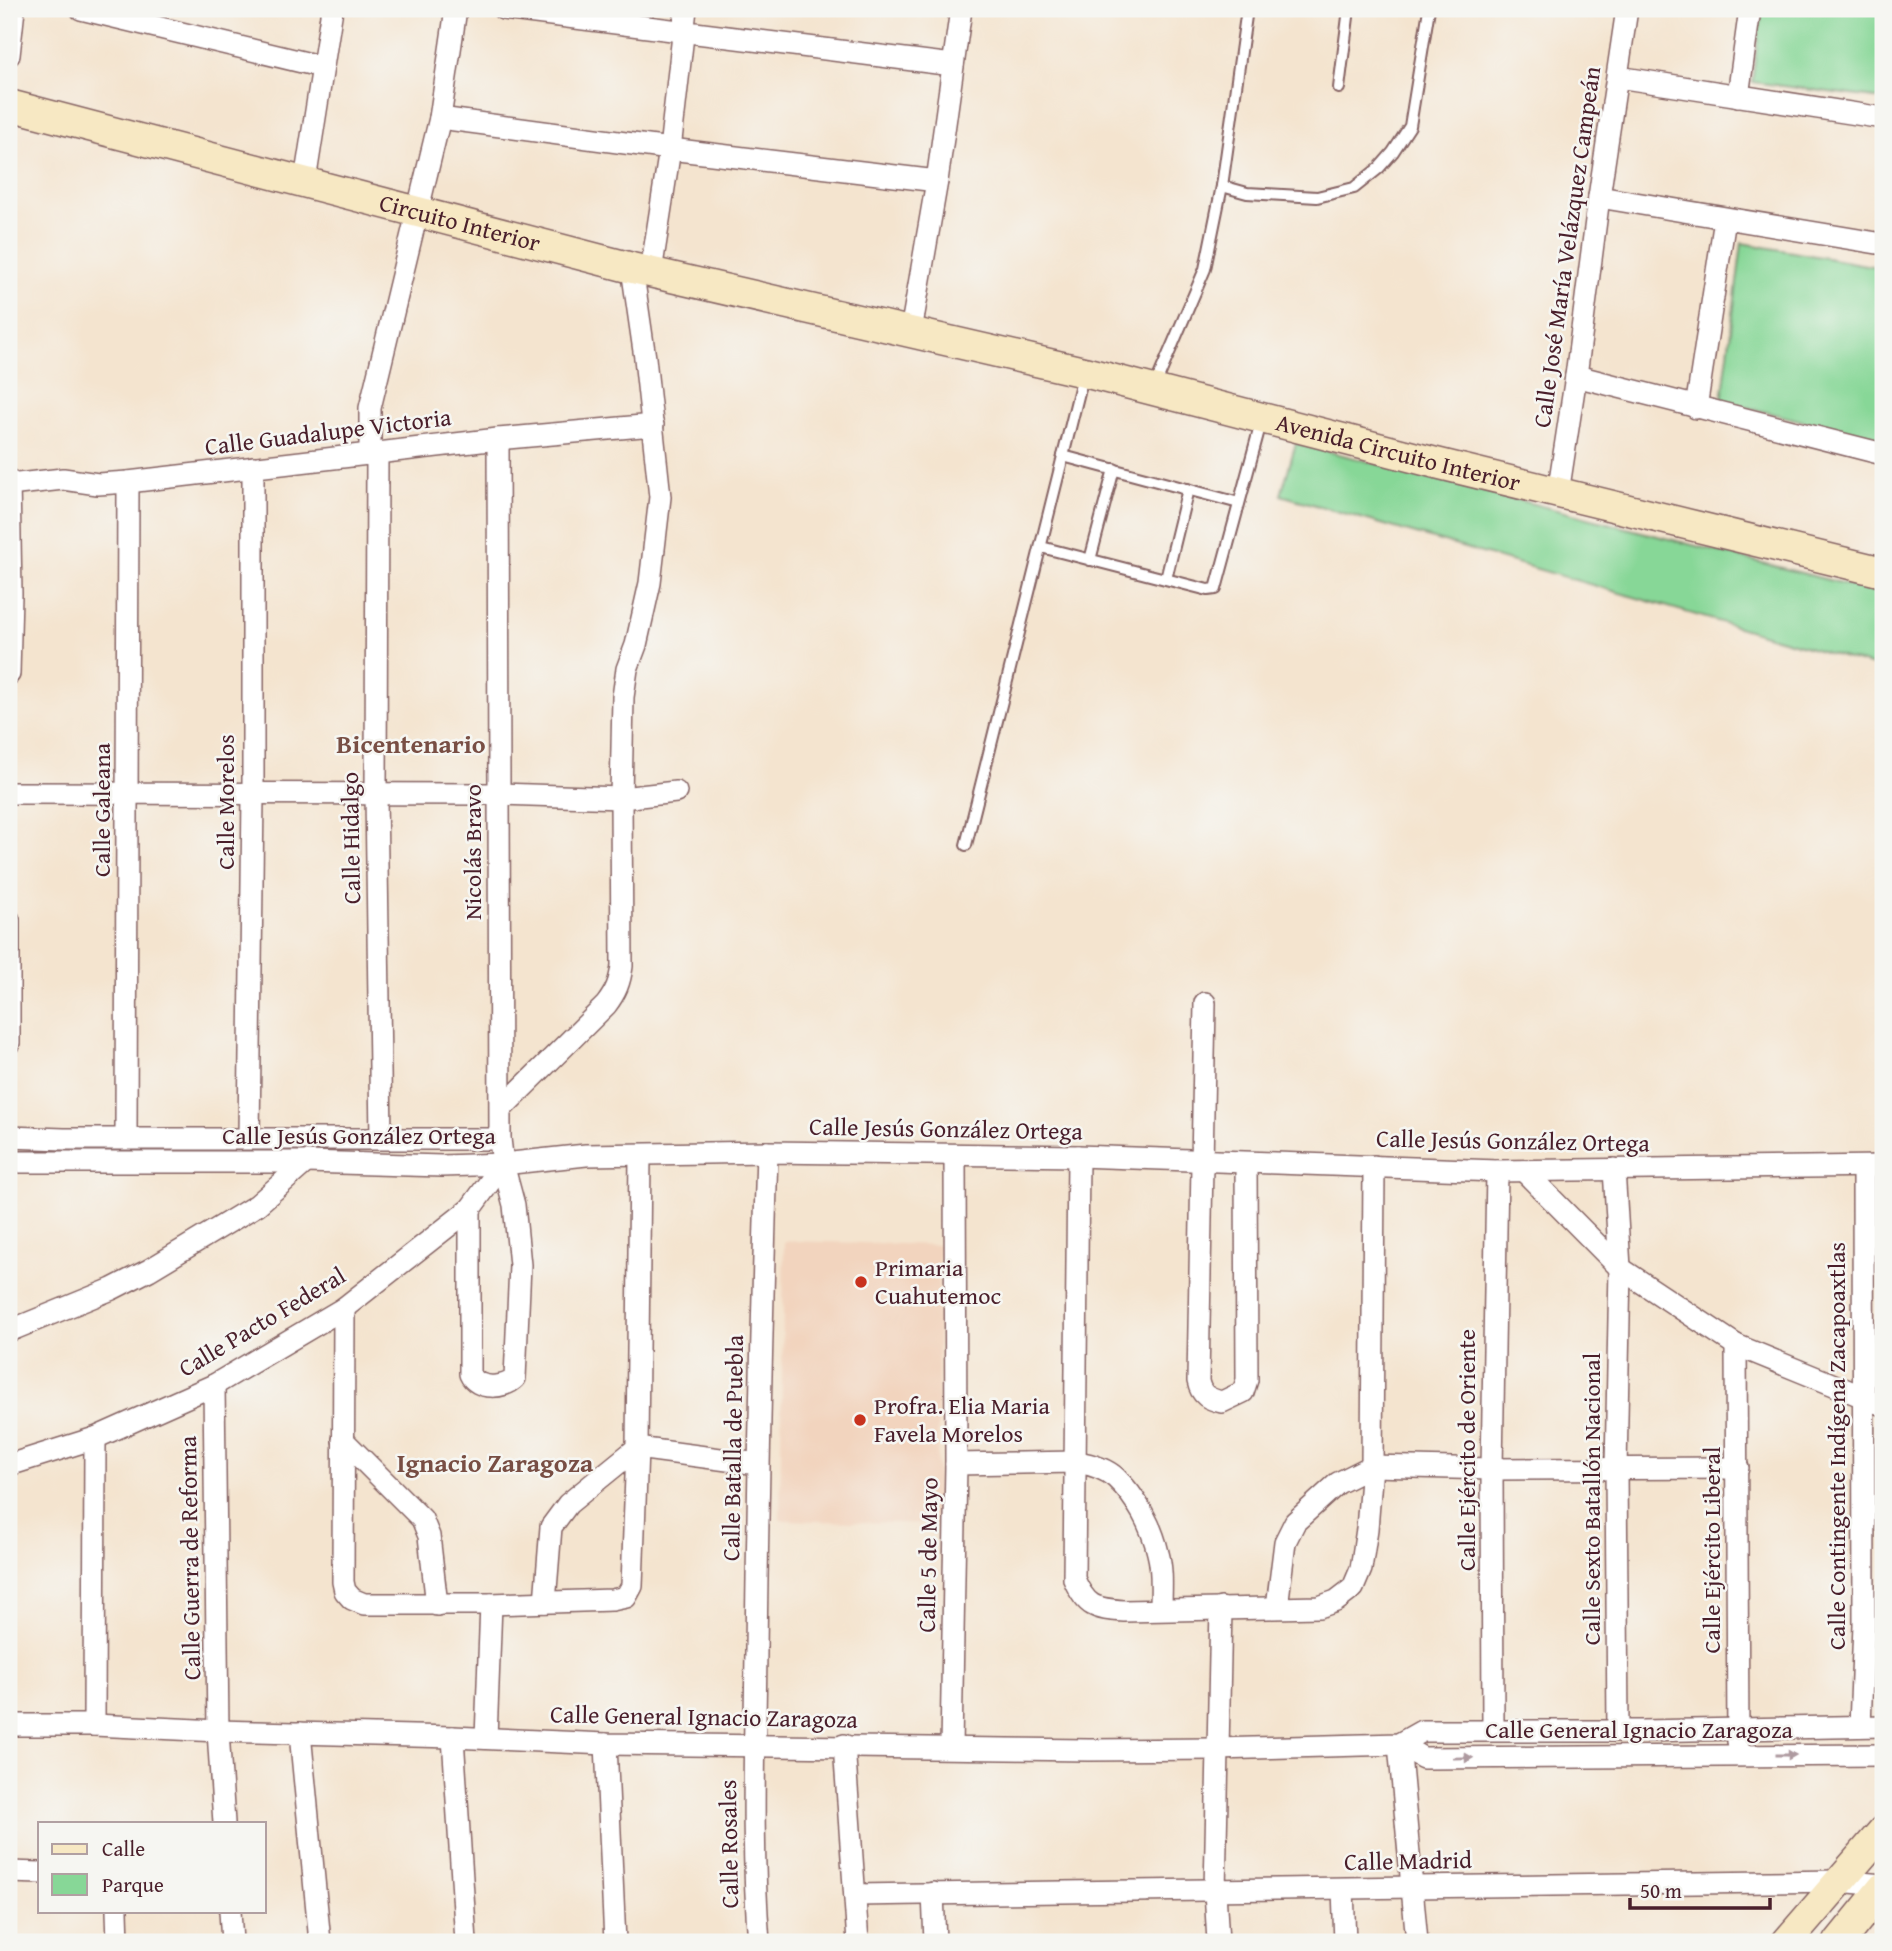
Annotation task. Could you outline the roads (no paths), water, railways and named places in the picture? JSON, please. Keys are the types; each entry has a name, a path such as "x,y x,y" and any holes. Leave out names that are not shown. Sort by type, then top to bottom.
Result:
{"main road":[{"name":"Circuito Interior","path":"9,105 642,270 911,331"},
{"name":"Avenida Circuito Interior","path":"911,331 1883,572"},
{"path":"1787,1942 1883,1831"},
{"path":"1839,1942 1883,1887"}],"street":[{"path":"9,55 14,9"},
{"path":"81,9 324,67"},
{"path":"305,181 332,9"},
{"name":"Calle Hidalgo","path":"380,1138 373,455 369,414 440,118 456,9"},
{"path":"503,9 953,65"},
{"path":"501,1109 615,993 622,966 623,696 626,669 636,645 650,583 660,496 642,270 670,149 686,9"},
{"path":"911,331 937,181 961,9"},
{"name":"Calle José María Velázquez Campeán","path":"1558,493 1627,9"},
{"path":"1738,96 1750,9"},
{"path":"1618,77 1883,118"},
{"path":"440,118 937,181"},
{"path":"1599,197 1883,244"},
{"path":"1696,408 1725,219"},
{"path":"1576,376 1883,454"},
{"name":"Calle Guadalupe Victoria","path":"9,483 63,479 98,484 128,482 498,439 653,425"},
{"name":"Nicolás Bravo","path":"470,1209 470,1374 477,1384 484,1386 511,1382 516,1374 520,1265 514,1205 503,1164 500,1139 498,439"},
{"name":"Calle Morelos","path":"249,1137 253,467"},
{"name":"Calle Galeana","path":"126,1138 128,482"},
{"path":"9,483 9,674"},
{"path":"9,793 499,794 621,798 677,792"},
{"path":"9,920 9,1043"},
{"path":"1205,1003 1198,1381 1200,1390 1209,1399 1222,1402 1243,1392 1247,1380 1247,1163"},
{"name":"Calle Jesús González Ortega","path":"9,1137 500,1139"},
{"name":"Calle Jesús González Ortega","path":"9,1161 306,1162 442,1166 503,1164 559,1156 767,1153 1078,1156 1497,1171 1873,1166"},
{"name":"Calle Batalla de Puebla","path":"755,1744 758,1464 767,1153"},
{"path":"344,1308 343,1582 345,1591 352,1599 363,1604 437,1605 612,1600 626,1597 632,1587 637,1448 640,1154"},
{"name":"Calle 5 de Mayo","path":"951,1747 956,1464 955,1155"},
{"path":"1078,1156 1074,1579 1088,1603 1102,1610 1319,1607 1336,1601 1353,1588 1361,1569 1372,1466 1374,1166"},
{"path":"9,1331 112,1289 149,1270 257,1205 306,1162"},
{"name":"Calle Pacto Federal","path":"9,1465 95,1438 214,1385 344,1308 470,1209 503,1164"},
{"name":"Calle Contingente Indígena Zacapoaxtlas","path":"1860,1726 1874,1625 1873,1166"},
{"name":"Calle Sexto Batallón Nacional","path":"1614,1170 1620,1268 1616,1468 1618,1730"},
{"name":"Calle Ejército de Oriente","path":"1493,1730 1492,1469 1497,1171"},
{"path":"1524,1171 1620,1268 1736,1345 1874,1402"},
{"name":"Calle Ejército Liberal","path":"1736,1345 1738,1755"},
{"name":"Calle Guerra de Reforma","path":"214,1385 218,1731 224,1822"},
{"path":"94,1725 95,1438"},
{"path":"342,1440 422,1518 429,1536 437,1605"},
{"path":"545,1602 551,1527 568,1504 637,1448 758,1464"},
{"path":"956,1464 1076,1462 1093,1465 1115,1477 1151,1528 1159,1555 1161,1608"},
{"path":"1277,1607 1284,1542 1295,1522 1338,1483 1372,1466 1492,1469 1738,1468"},
{"path":"486,1738 491,1604"},
{"path":"1218,1942 1215,1891 1221,1608"},
{"name":"Calle General Ignacio Zaragoza","path":"9,1725 94,1725 606,1744 1217,1749 1399,1744 1422,1731 1643,1731 1883,1726"},
{"path":"1548,1730 1549,1757"},
{"path":"1643,1731 1644,1756"},
{"path":"300,1733 320,1942"},
{"path":"453,1737 467,1942"},
{"path":"606,1744 615,1942"},
{"name":"Calle Rosales","path":"755,1744 754,1881 759,1942"},
{"path":"1399,1744 1417,1942"},
{"name":"Calle General Ignacio Zaragoza","path":"1399,1744 1423,1758 1883,1755"},
{"path":"844,1745 858,1942"},
{"path":"9,1872 38,1873"},
{"name":"Calle Madrid","path":"855,1895 1838,1881 1883,1887"},
{"path":"1343,1889 1346,1942"},
{"path":"933,1893 935,1942"},
{"path":"117,1912 118,1942"},
{"path":"230,1912 232,1942"}],"lane":[{"path":"1153,390 1205,269 1222,186 1247,9"},
{"path":"1339,88 1349,9"},
{"path":"1222,186 1247,194 1317,197 1354,188 1379,168 1410,126 1429,9"},
{"path":"966,845 1084,372"},
{"path":"1041,547 1208,590 1216,589 1262,418"},
{"path":"1063,456 1239,503"},
{"path":"1090,560 1114,469"},
{"path":"1166,579 1188,489"}],"place":[{"name":"Primaria Cuahutemoc","path":"861,1282"},
{"name":"Profra. Elia Maria Favela Morelos","path":"860,1420"}],"district":[{"name":"Bicentenario","path":"411,744"},
{"name":"Ignacio Zaragoza","path":"495,1463"}]}
